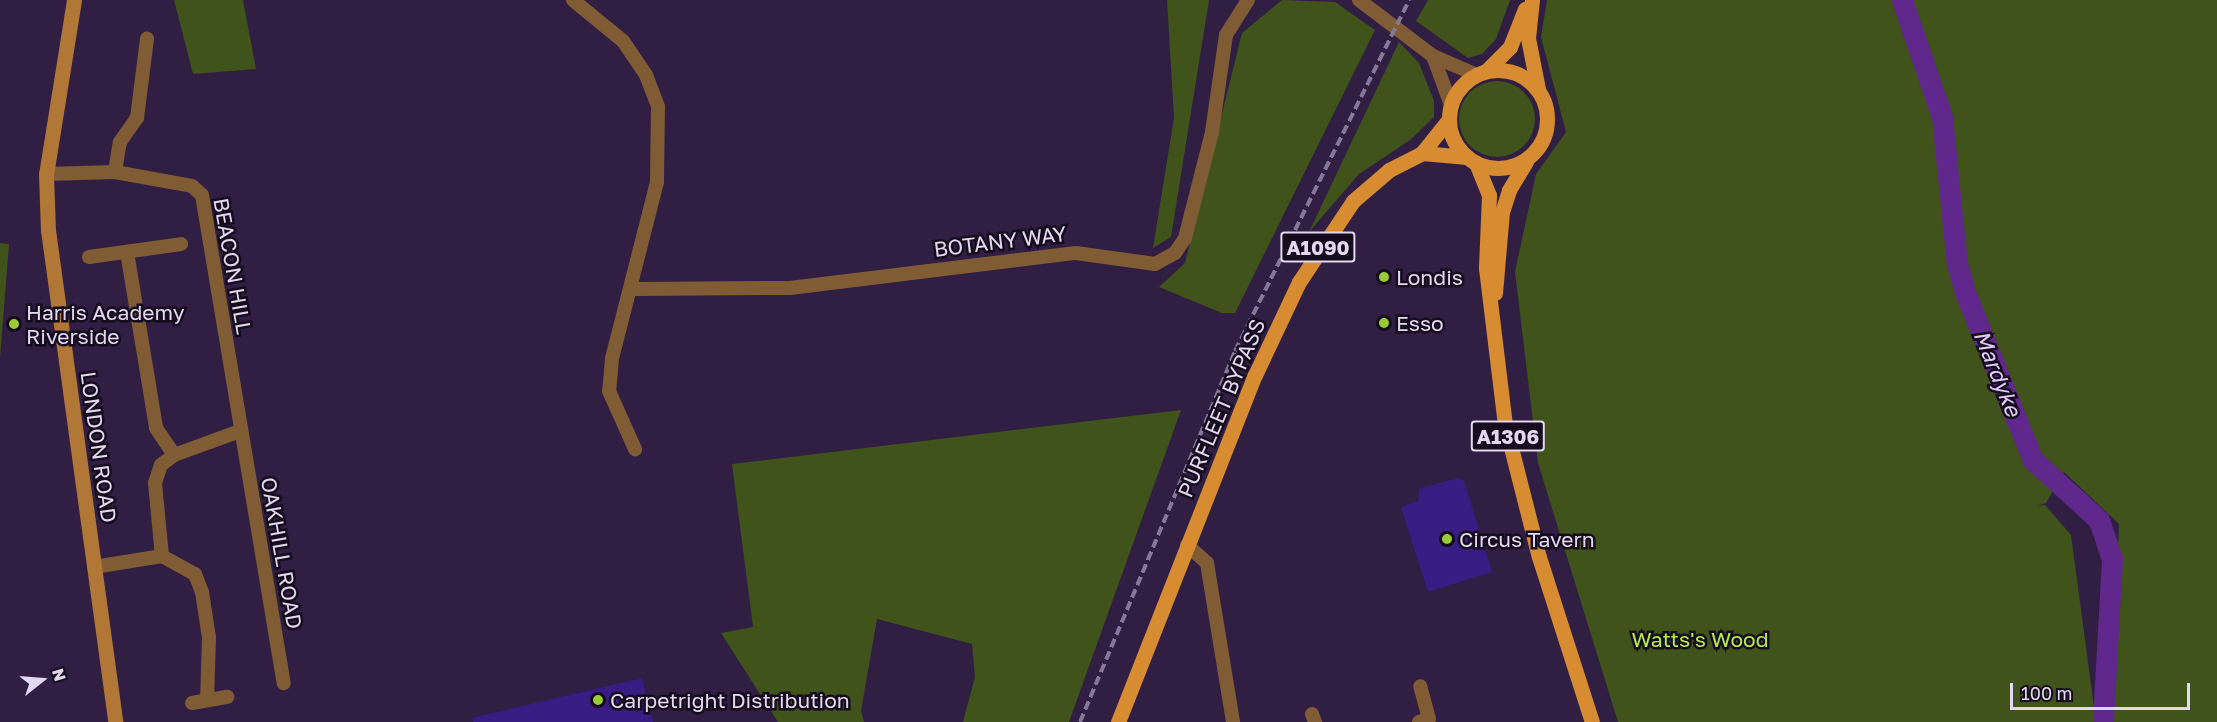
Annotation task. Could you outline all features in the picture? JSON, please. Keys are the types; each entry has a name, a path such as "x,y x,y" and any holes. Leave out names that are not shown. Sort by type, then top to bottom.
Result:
{"main road":[{"path":"1471,160 1451,133 1450,112 1465,82 1481,73 1510,47 1530,0"},
{"path":"1422,153 1471,160 1504,168 1529,157 1539,146 1547,119 1528,38 1530,0"},
{"path":"1481,73 1521,76 1539,92"},
{"name":"PURFLEET BYPASS","path":"1118,722 1255,375 1316,252 1368,186 1422,153 1450,112"},
{"name":"A1306","path":"1492,313 1502,212 1515,176 1529,157"},
{"name":"A1306","path":"1471,160 1489,195 1486,268 1505,424 1539,557 1592,722"}],"street":[{"name":"LONDON ROAD","path":"74,0 46,174 48,230 115,722"},
{"path":"573,0 623,41 646,75 658,107 657,182 633,289 612,359 609,391 635,449"},
{"name":"BOTANY WAY","path":"633,289 790,288 1076,253 1155,264 1175,253 1185,238 1212,132 1226,35 1248,0"},
{"path":"1359,0 1428,51 1481,73"},
{"path":"115,172 120,142 136,118 147,39"},
{"path":"1428,51 1450,112"},
{"name":"BEACON HILL","path":"46,174 115,172 192,186 202,195 240,431"},
{"path":"89,257 181,243"},
{"path":"127,252 156,429 174,455"},
{"path":"162,556 155,483 161,465 174,455 240,431"},
{"name":"OAKHILL ROAD","path":"240,431 284,683"},
{"path":"1187,545 1207,563 1233,722"},
{"path":"94,567 162,556 195,573 202,592 209,638 207,700"},
{"path":"1419,722 1430,719 1420,686"},
{"path":"192,703 227,697"}],"green space":[{"path":"174,0 243,0 256,69 193,74"},
{"path":"1167,0 1209,0 1171,237 1153,248 1174,118"},
{"path":"1282,0 1335,2 1375,30 1235,313 1222,313 1159,287 1185,263 1242,33"},
{"path":"1428,0 1510,0 1496,39 1482,54 1468,58 1416,21"},
{"name":"Watts's Wood","path":"1547,0 2217,0 2217,722 2105,722 2111,719 2119,524 2064,472 2046,503 2037,506 2045,505 2071,535 2096,722 1618,722 1538,463 1515,272 1536,174 1566,132 1541,37"},
{"path":"1399,42 1419,63 1434,101 1434,117 1410,140 1359,174 1309,232"},
{"path":"1497,81 1512,84 1524,92 1532,104 1535,119 1532,134 1524,146 1512,154 1497,157 1482,154 1470,146 1462,134 1459,119 1462,104 1470,92 1482,84"},
{"path":"0,243 9,244 0,358"},
{"path":"1181,410 1069,722 963,722 975,677 972,644 877,619 861,711 864,722 778,722 721,633 753,627 732,464"}],"building":[{"name":"Circus Tavern","path":"1457,478 1464,481 1492,572 1428,592 1401,507 1418,501 1419,489"},
{"name":"Carpetright Distribution","path":"642,678 653,722 473,722 472,718"}],"waterway":[{"name":"Mardyke","path":"1902,0 1942,117 1957,264 1965,292 2033,460 2099,520 2112,559 2103,722"}],"railway":[{"path":"1080,722 1235,351 1409,0"}],"place":[{"name":"Londis","path":"1384,277"},
{"name":"Esso","path":"1384,323"},
{"name":"Harris Academy Riverside","path":"14,324"},
{"name":"Circus Tavern","path":"1447,539"},
{"name":"Carpetright Distribution","path":"598,700"}]}
